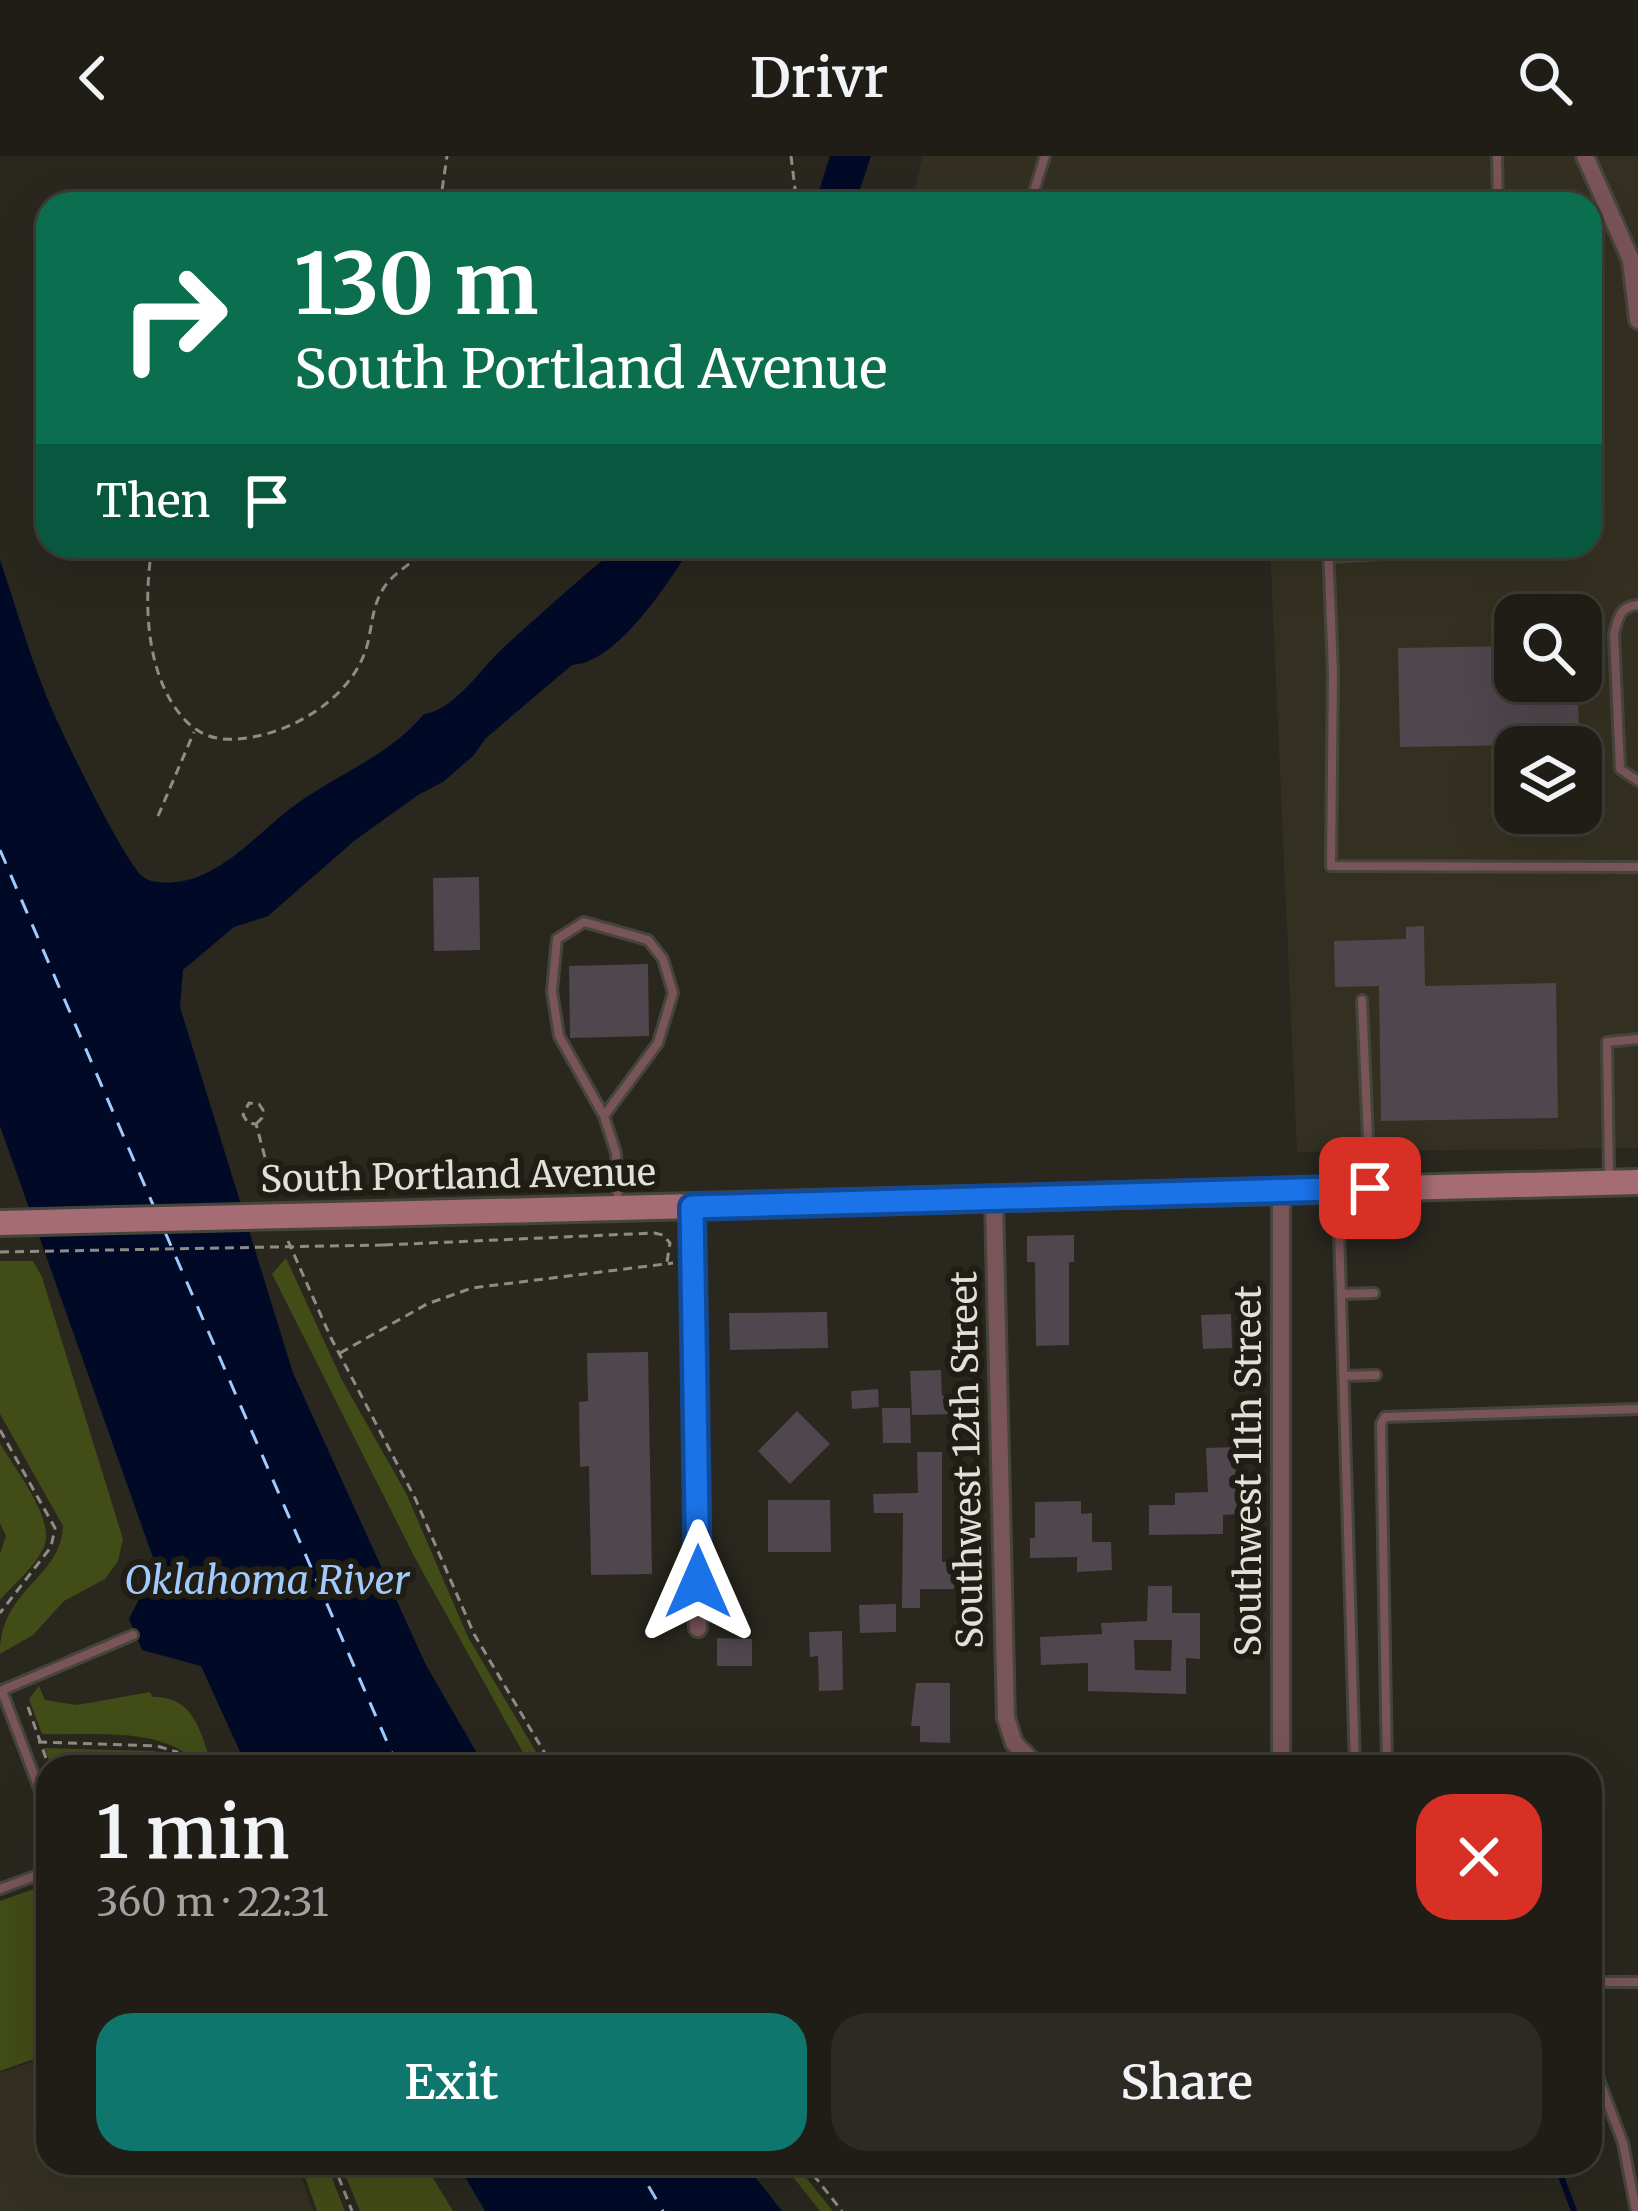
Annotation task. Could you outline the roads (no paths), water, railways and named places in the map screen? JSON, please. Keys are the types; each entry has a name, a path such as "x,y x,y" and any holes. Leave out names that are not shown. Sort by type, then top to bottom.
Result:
{"main road":[{"name":"South Portland Avenue","path":"0,1223 1638,1182"}],"street":[{"path":"1585,156 1601,192"},
{"path":"1602,194 1631,260 1638,320"},
{"name":"Southwest 11th Street","path":"1280,1189 1280,1755"},
{"name":"Southwest 12th Street","path":"994,1201 1006,1718 1014,1743 1026,1755"},
{"path":"692,1207 698,1628"}],"lane":[{"path":"1034,192 1045,156"},
{"path":"1497,156 1498,192"},
{"path":"1328,558 1333,672 1331,866 1638,867"},
{"path":"1638,604 1628,605 1619,614 1614,634 1620,769 1638,782"},
{"path":"604,1116 658,1043 673,993 663,959 648,940 584,922 557,939 552,991 559,1036 604,1116 616,1153 618,1209"},
{"path":"1362,1000 1370,1188"},
{"path":"1609,1183 1606,1042 1638,1039"},
{"path":"1337,1189 1355,1755"},
{"path":"1343,1294 1374,1293"},
{"path":"1345,1376 1376,1376"},
{"path":"1387,1755 1381,1424 1385,1418 1638,1409"},
{"path":"36,1781 1,1691 134,1635"},
{"path":"0,1889 36,1876"},
{"path":"1602,1982 1638,1982"},
{"path":"1602,2088 1621,2139 1636,2211"},
{"path":"1621,2139 1638,2139"}],"water":[{"path":"830,156 871,156 859,192 819,192"},
{"name":"Oklahoma River","path":"606,558 684,558 641,618 607,650 572,665 486,738 443,782 354,841 268,916 234,927 183,970 180,1007 293,1373 426,1665 478,1755 242,1755 201,1666 142,1650 129,1619 156,1566 0,1126 0,560 44,690 75,758 133,865 155,882 178,882 214,869 308,796 378,754 424,714 446,705"},
{"path":"464,2175 754,2175 782,2211 485,2211"}],"waterway":[{"path":"1560,2175 1574,2211"}]}
